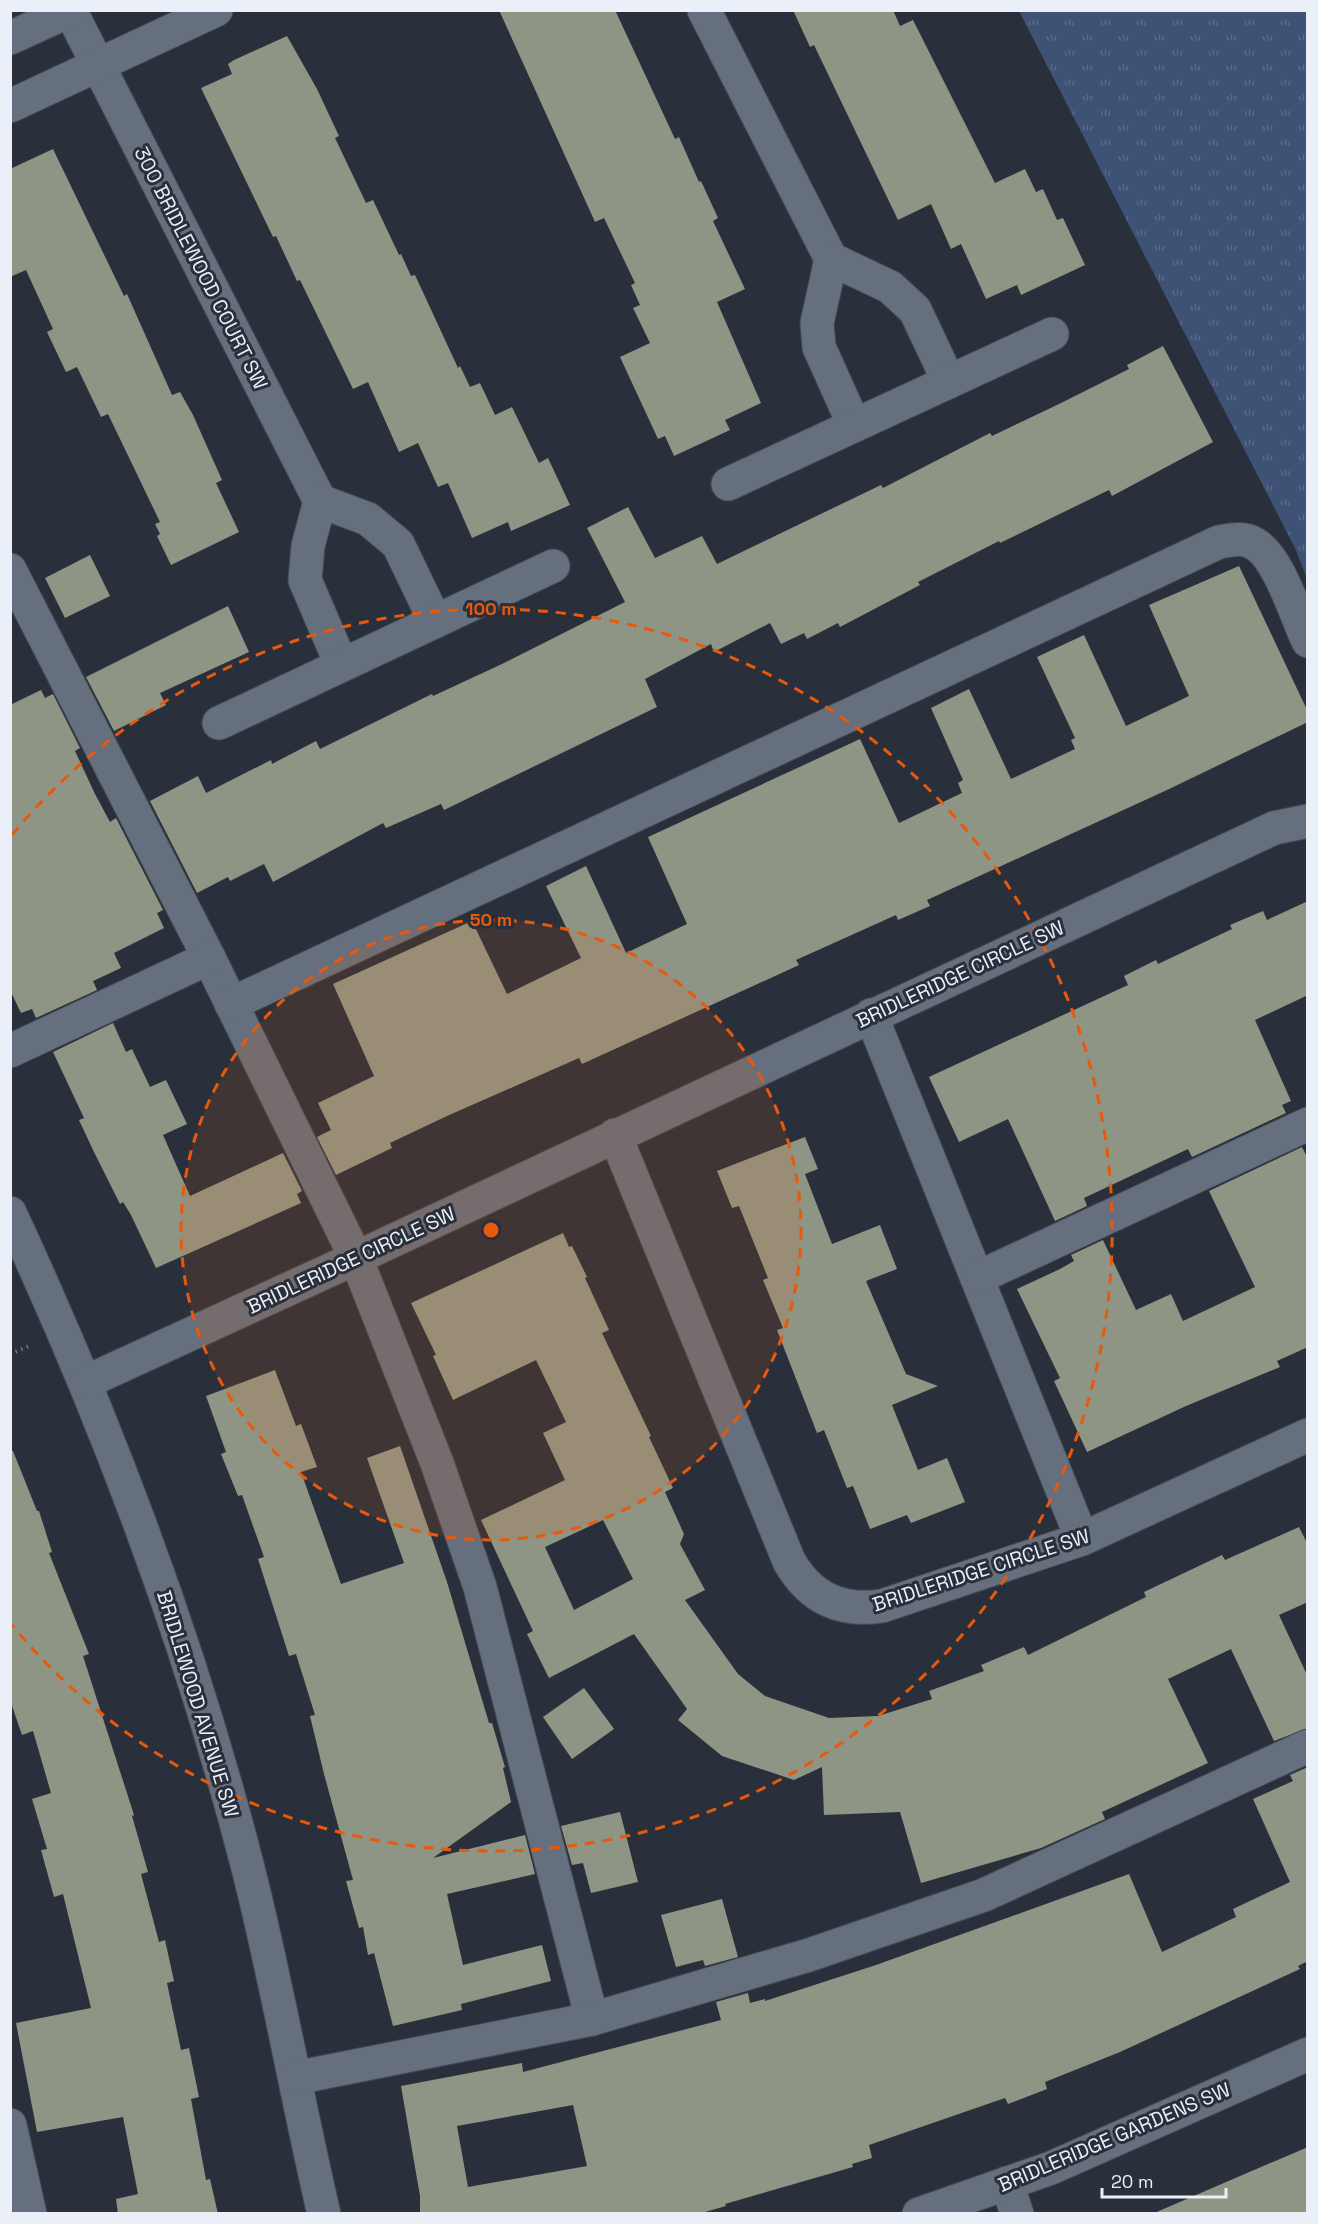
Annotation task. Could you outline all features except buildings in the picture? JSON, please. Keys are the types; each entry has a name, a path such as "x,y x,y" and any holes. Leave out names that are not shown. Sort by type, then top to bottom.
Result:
{"street":[{"path":"10,106 216,10"},
{"path":"704,10 831,259 890,287 915,310 949,382"},
{"path":"10,38 73,17"},
{"name":"300 BRIDLEWOOD COURT SW","path":"73,17 320,501"},
{"path":"831,259 817,323 819,347 854,425"},
{"path":"728,484 1052,334"},
{"path":"341,664 305,580 308,546 320,501 368,519 398,544 435,621"},
{"path":"231,1004 1219,542 1243,539 1255,544 1269,556 1308,642"},
{"path":"219,723 553,566"},
{"path":"10,570 209,958 356,1258 437,1463 480,1587 592,2019"},
{"name":"BRIDLERIDGE CIRCLE SW","path":"86,1382 1274,828 1308,821"},
{"path":"10,1051 209,958"},
{"path":"872,1015 1082,1539"},
{"path":"977,1278 1308,1124"},
{"name":"BRIDLERIDGE CIRCLE SW","path":"615,1135 789,1561 798,1577 816,1594 860,1609 882,1606 1082,1539 1308,1434"},
{"name":"BRIDLEWOOD AVENUE SW","path":"10,1214 86,1382 120,1464 199,1698 248,1868 296,2078 324,2214"},
{"path":"296,2078 592,2019 809,1954 984,1895 1308,1746"},
{"name":"BRIDLERIDGE GARDENS SW","path":"919,2214 1051,2168 1308,2054"},
{"path":"10,2125 30,2214"},
{"path":"1007,2183 1017,2214"}],"green space":[{"path":"1019,11 1307,11 1307,579 1295,548"}]}
